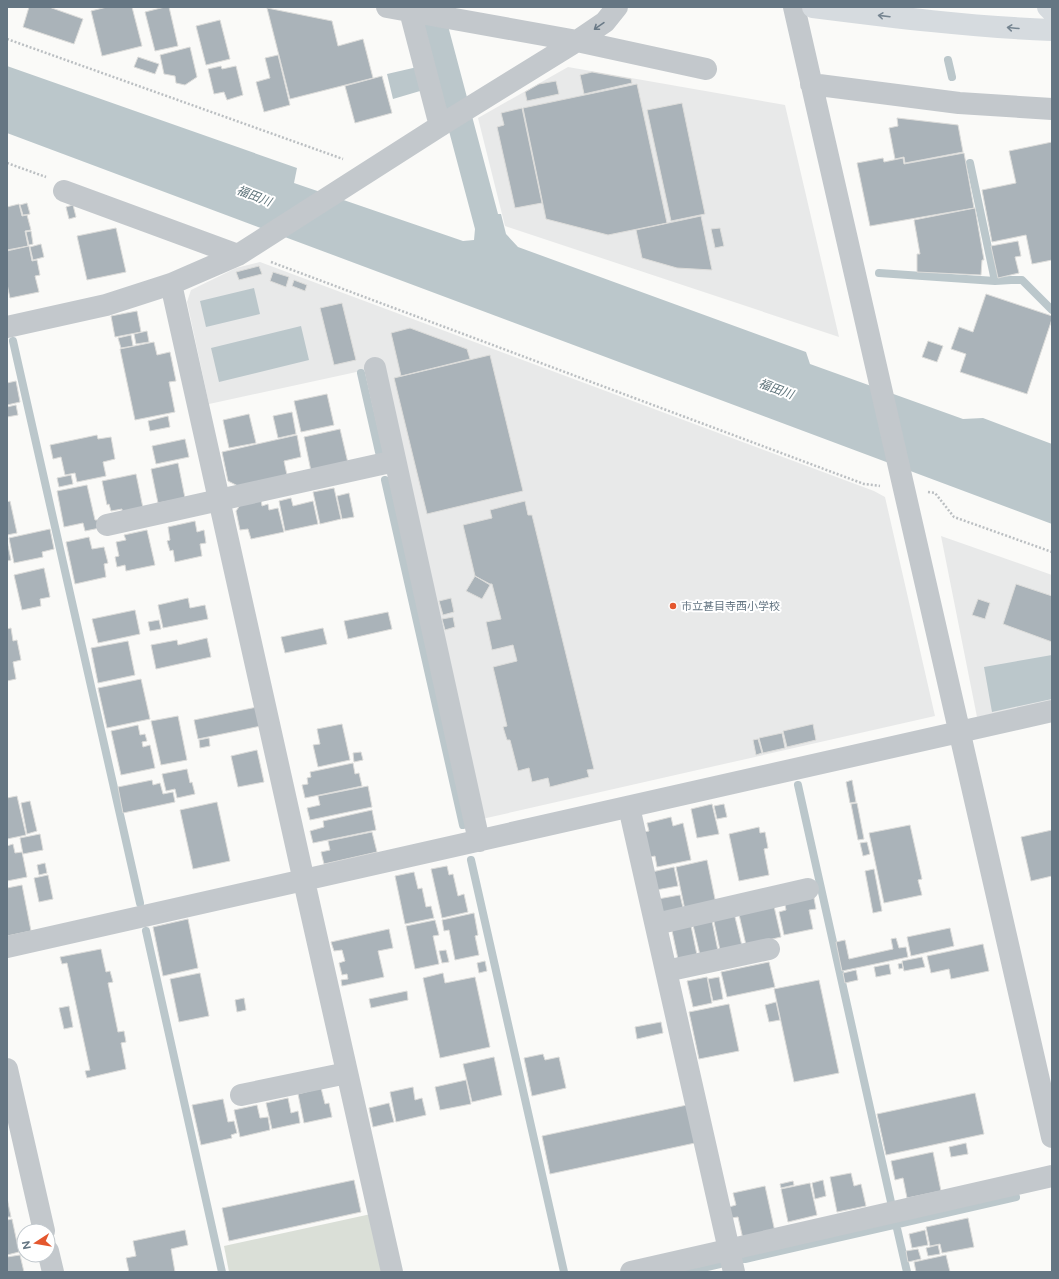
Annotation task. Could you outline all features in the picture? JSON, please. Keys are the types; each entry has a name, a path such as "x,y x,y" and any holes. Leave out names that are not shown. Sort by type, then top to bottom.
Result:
{"highway":[{"path":"813,7 914,20 1021,29 1052,30"},
{"path":"1048,7 1052,11"}],"street":[{"path":"386,7 577,41 706,70"},
{"path":"7,328 106,305 172,284 243,252 474,104 577,41 605,22 617,7"},
{"path":"794,7 1052,1137"},
{"path":"1042,7 1052,34"},
{"path":"413,12 423,62 431,91 443,124"},
{"path":"811,84 959,103 1052,109"},
{"path":"64,191 243,252"},
{"path":"172,284 392,1272"},
{"path":"375,368 479,841"},
{"path":"107,525 396,461"},
{"path":"7,947 1052,711"},
{"path":"629,807 734,1272"},
{"path":"656,924 808,889"},
{"path":"666,971 769,950"},
{"path":"7,1070 42,1223"},
{"path":"241,1095 347,1073"},
{"path":"631,1272 1052,1176"}],"path":[{"path":"7,39 366,174"},
{"path":"7,163 57,182 64,191"},
{"path":"243,252 864,484 903,483 935,493 954,517 1052,552"}],"shaded area":[{"path":"568,67 785,105 839,337 505,226 478,118"},
{"name":"市立甚目寺西小学校","path":"260,262 874,491 885,497 935,716 482,819 384,366 209,404 187,302 191,290 236,268"},
{"path":"941,536 1052,575 1052,702 977,717"},
{"path":"371,1214 383,1272 229,1272 224,1246"}],"water":[{"name":"福田川","path":"419,7 443,7 498,214 501,214 506,234 518,247 806,352 810,364 963,419 983,418 1052,444 1052,524 7,133 7,66 297,168 294,183 463,241 474,240 475,229 437,86 393,99 387,74 413,68 433,60"},
{"path":"254,288 260,314 206,327 200,301"},
{"path":"301,326 309,360 219,382 211,348"},
{"path":"1052,655 1052,699 992,712 984,667"}],"building":[{"path":"29,7 49,7 83,19 74,44 23,27"},
{"path":"107,7 132,7 142,46 102,56 91,11"},
{"path":"169,7 178,46 155,51 145,12"},
{"path":"267,8 332,21 338,46 363,39 373,78 290,99"},
{"path":"220,20 230,59 206,65 196,26"},
{"path":"190,47 197,77 185,85 176,83 175,76 164,74 160,55"},
{"path":"278,55 290,105 264,112 256,82 270,78 265,58"},
{"path":"138,57 159,64 155,74 134,67"},
{"path":"221,66 222,69 236,66 243,95 227,100 224,92 214,94 208,69"},
{"path":"592,72 631,79 632,83 584,94 580,75"},
{"path":"382,76 392,113 355,123 345,86"},
{"path":"556,81 559,94 527,101 525,92 539,84"},
{"path":"637,84 667,223 608,235 546,219 523,108"},
{"path":"682,103 705,214 671,221 647,110"},
{"path":"522,108 542,203 515,208 497,127 504,125 501,113"},
{"path":"897,118 958,125 963,152 905,163 904,157 895,159 889,128 898,126"},
{"path":"1052,142 1052,260 1032,264 1026,235 992,242 982,190 1016,183 1009,151"},
{"path":"964,153 974,208 870,226 857,163 883,158 884,162 903,158 904,164"},
{"path":"27,203 30,214 23,215 20,205"},
{"path":"19,204 22,216 27,215 31,230 25,231 28,246 7,250 7,207"},
{"path":"73,205 76,217 69,219 66,207"},
{"path":"975,208 984,260 982,260 981,275 917,272 917,254 920,254 914,220"},
{"path":"701,216 712,270 677,268 642,258 636,230"},
{"path":"116,228 126,272 87,280 77,236"},
{"path":"720,228 724,246 715,248 711,229"},
{"path":"31,231 33,244 29,245 26,232"},
{"path":"1018,241 1021,256 1015,257 1019,273 998,278 991,246"},
{"path":"41,244 44,257 33,260 30,247"},
{"path":"29,246 32,261 37,260 40,275 35,276 39,292 10,298 7,284 7,251"},
{"path":"259,266 262,274 239,280 236,272"},
{"path":"273,272 289,277 286,287 270,281"},
{"path":"294,280 307,285 305,291 292,286"},
{"path":"986,294 1052,316 1027,394 960,372 966,354 951,349 959,327 973,332"},
{"path":"342,303 356,360 334,365 320,308"},
{"path":"137,311 141,332 115,337 111,316"},
{"path":"410,328 467,349 470,359 401,376 391,333"},
{"path":"147,331 149,342 136,344 134,334"},
{"path":"131,335 133,346 121,348 118,338"},
{"path":"928,341 943,346 937,362 922,357"},
{"path":"154,342 157,355 170,352 176,381 169,382 175,412 135,420 120,349"},
{"path":"490,355 523,491 427,514 394,378"},
{"path":"16,381 20,402 7,405 7,383"},
{"path":"327,394 334,425 301,432 294,401"},
{"path":"16,405 18,415 7,417 7,407"},
{"path":"292,412 296,434 278,438 273,416"},
{"path":"249,414 256,443 229,448 223,420"},
{"path":"168,416 170,427 150,431 148,421"},
{"path":"340,429 348,463 311,471 304,437"},
{"path":"97,435 98,439 111,437 115,459 103,462 106,476 77,482 75,473 65,475 61,457 53,459 50,445"},
{"path":"297,435 301,457 284,461 287,475 238,486 228,481 222,452"},
{"path":"185,439 189,457 156,464 152,446"},
{"path":"178,463 185,498 158,503 151,469"},
{"path":"136,474 143,508 122,513 122,509 111,511 109,504 107,505 102,481"},
{"path":"71,475 73,484 59,487 57,478"},
{"path":"87,485 95,520 98,520 100,528 85,531 83,523 64,527 57,491"},
{"path":"334,488 341,519 320,524 313,492"},
{"path":"349,493 354,517 342,519 337,496"},
{"path":"291,498 293,506 313,501 318,524 285,531 279,501"},
{"path":"261,500 262,506 268,504 269,510 278,508 284,532 251,539 248,529 240,530 236,511 241,504"},
{"path":"10,501 17,533 7,535 7,502"},
{"path":"525,501 528,515 532,515 594,769 587,770 589,777 550,787 548,778 532,782 529,768 518,771 510,740 507,740 503,727 507,726 493,667 517,661 513,645 492,650 486,622 501,619 492,584 475,576 463,525 492,518 490,510"},
{"path":"195,521 197,532 204,530 206,543 200,544 202,556 175,562 173,550 170,551 167,541 170,540 168,527"},
{"path":"50,529 54,549 42,552 43,557 14,563 9,538"},
{"path":"147,530 155,565 126,571 125,565 117,567 115,557 119,556 116,542 126,540 124,535"},
{"path":"89,537 92,549 104,547 108,563 104,564 106,577 75,584 66,542"},
{"path":"7,541 11,560 7,561"},
{"path":"44,568 50,597 40,599 41,606 22,610 14,575"},
{"path":"475,576 490,585 482,599 466,591"},
{"path":"1016,584 1052,596 1052,642 1003,624"},
{"path":"188,598 190,608 205,605 208,619 163,628 158,605"},
{"path":"451,598 454,612 443,615 439,601"},
{"path":"978,599 990,603 985,619 972,615"},
{"path":"135,610 140,634 98,643 92,619"},
{"path":"388,612 392,629 348,639 344,621"},
{"path":"453,617 455,627 445,630 442,619"},
{"path":"159,620 161,629 150,631 148,622"},
{"path":"11,628 13,641 17,640 21,660 13,662 16,679 7,681 7,629"},
{"path":"323,628 327,644 285,653 281,637"},
{"path":"207,638 211,657 156,669 151,645 177,640 178,645"},
{"path":"128,641 135,675 98,683 91,648"},
{"path":"141,679 150,719 107,728 98,688"},
{"path":"257,707 261,726 198,739 194,720"},
{"path":"178,716 187,760 161,765 151,721"},
{"path":"342,724 350,760 318,767 313,745 320,744 317,729"},
{"path":"813,724 816,740 787,747 783,731"},
{"path":"138,725 140,735 145,734 147,741 142,742 143,747 150,745 155,768 121,775 111,731"},
{"path":"782,733 785,748 763,753 759,738"},
{"path":"209,738 210,746 200,748 199,740"},
{"path":"758,739 762,753 756,755 753,740"},
{"path":"257,750 264,782 238,787 231,756"},
{"path":"361,752 363,760 354,762 353,753"},
{"path":"353,763 355,774 359,773 362,786 305,798 302,785 308,784 307,778 311,777 310,772"},
{"path":"187,769 190,783 192,782 195,794 177,798 175,789 166,791 162,774"},
{"path":"152,780 153,785 160,783 163,794 173,792 175,802 123,813 118,787"},
{"path":"852,780 856,802 850,803 846,782"},
{"path":"368,786 372,807 310,820 307,808 320,805 318,796"},
{"path":"17,796 26,835 7,839 7,798"},
{"path":"30,801 37,831 27,834 21,803"},
{"path":"217,802 230,861 193,869 180,810"},
{"path":"857,803 864,839 858,840 851,804"},
{"path":"712,804 719,834 697,838 691,809"},
{"path":"724,804 727,817 717,819 714,806"},
{"path":"372,810 376,830 313,843 310,831 324,827 323,821"},
{"path":"671,817 673,826 683,823 691,860 657,867 655,856 650,857 644,832 649,831 647,823"},
{"path":"910,825 922,879 918,880 922,895 884,903 869,833"},
{"path":"759,827 760,833 765,832 768,848 764,849 769,875 739,881 729,834"},
{"path":"1052,830 1052,876 1031,881 1021,837"},
{"path":"372,832 377,852 324,864 321,852 330,850 328,841"},
{"path":"40,834 43,850 23,854 20,838"},
{"path":"867,842 870,854 863,856 860,843"},
{"path":"13,844 15,853 22,852 27,877 7,881 7,846"},
{"path":"707,860 716,904 685,910 676,867"},
{"path":"45,863 47,873 39,875 37,865"},
{"path":"447,866 449,875 453,874 458,896 464,894 468,912 442,918 431,869"},
{"path":"674,867 678,886 656,890 652,872"},
{"path":"874,869 882,911 873,913 865,871"},
{"path":"414,872 418,889 422,888 426,907 431,906 434,918 405,924 395,876"},
{"path":"48,875 53,899 39,902 34,878"},
{"path":"22,885 31,931 7,936 7,888"},
{"path":"813,893 816,909 809,910 813,929 784,935 779,912 786,910 784,899"},
{"path":"680,895 684,912 662,916 658,899"},
{"path":"773,902 781,937 746,945 738,910"},
{"path":"474,913 478,935 475,936 479,955 455,960 449,930 444,931 442,920"},
{"path":"734,913 742,946 720,950 713,917"},
{"path":"188,919 198,968 163,976 153,927"},
{"path":"435,920 439,935 433,936 439,964 415,969 406,926"},
{"path":"690,921 697,955 678,959 671,926"},
{"path":"712,921 718,951 700,955 693,925"},
{"path":"950,928 954,946 911,956 907,937"},
{"path":"389,929 393,948 378,951 384,977 342,986 341,980 348,979 347,974 342,975 339,963 345,961 342,950 334,951 331,942"},
{"path":"896,938 899,948 906,947 908,957 842,971 836,942 845,940 849,959 893,949 891,939"},
{"path":"983,944 989,971 951,979 949,969 931,973 927,956"},
{"path":"101,949 106,972 110,971 113,982 108,983 118,1032 124,1031 126,1042 121,1043 126,1069 87,1078 85,1071 90,1070 67,963 62,964 60,957"},
{"path":"446,950 449,962 442,963 439,951"},
{"path":"922,957 925,967 904,971 902,961"},
{"path":"485,961 487,971 479,973 477,963"},
{"path":"769,962 775,987 727,997 721,972"},
{"path":"902,963 903,968 899,969 898,964"},
{"path":"889,964 891,974 876,977 874,967"},
{"path":"856,970 858,980 845,983 843,973"},
{"path":"200,973 209,1016 179,1022 170,979"},
{"path":"443,973 445,983 475,977 490,1047 440,1058 423,978"},
{"path":"707,977 712,1003 693,1007 687,981"},
{"path":"719,977 723,999 713,1001 708,979"},
{"path":"819,980 839,1073 794,1082 774,989"},
{"path":"407,991 408,1000 371,1008 369,999"},
{"path":"244,998 246,1010 237,1012 235,1000"},
{"path":"776,1002 780,1020 769,1022 765,1005"},
{"path":"729,1004 739,1051 699,1059 689,1012"},
{"path":"69,1006 73,1027 64,1029 59,1008"},
{"path":"661,1022 663,1033 637,1039 635,1027"},
{"path":"543,1054 545,1060 559,1057 566,1088 532,1096 524,1058"},
{"path":"494,1057 502,1095 472,1102 463,1064"},
{"path":"466,1080 471,1104 440,1110 435,1087"},
{"path":"413,1087 415,1100 422,1098 426,1115 396,1122 390,1092"},
{"path":"321,1088 325,1104 329,1103 332,1117 304,1123 298,1094"},
{"path":"975,1093 984,1134 886,1155 877,1114"},
{"path":"288,1098 291,1113 298,1111 300,1123 272,1129 266,1103"},
{"path":"223,1099 228,1122 234,1121 237,1133 231,1135 232,1138 201,1145 192,1105"},
{"path":"389,1103 394,1122 373,1127 369,1108"},
{"path":"257,1105 260,1118 268,1117 270,1130 240,1137 234,1110"},
{"path":"687,1105 695,1143 550,1174 542,1136"},
{"path":"966,1143 968,1154 951,1157 949,1147"},
{"path":"933,1152 941,1191 907,1198 903,1178 895,1180 891,1161"},
{"path":"851,1173 854,1186 861,1184 866,1206 837,1212 830,1177"},
{"path":"354,1180 361,1212 229,1241 222,1208"},
{"path":"823,1180 826,1196 815,1199 812,1183"},
{"path":"793,1181 794,1185 781,1188 780,1184"},
{"path":"810,1183 817,1215 788,1222 781,1189"},
{"path":"765,1186 775,1232 743,1239 738,1217 731,1218 729,1207 736,1205 733,1193"},
{"path":"7,1198 11,1217 7,1217"},
{"path":"968,1218 974,1247 942,1253 940,1244 930,1246 926,1227"},
{"path":"12,1219 16,1238 16,1253 7,1255 7,1220"},
{"path":"185,1230 188,1245 171,1249 175,1272 129,1272 126,1258 136,1256 133,1241"},
{"path":"925,1230 928,1245 912,1248 909,1234"},
{"path":"938,1245 940,1254 928,1256 926,1248"},
{"path":"918,1249 921,1259 908,1262 906,1251"},
{"path":"946,1255 950,1272 916,1272 914,1262"},
{"path":"16,1256 16,1263 22,1263 24,1272 7,1272 7,1257"}],"waterway":[{"path":"948,60 952,77"},
{"path":"970,163 995,281 1022,280 1052,310"},
{"path":"879,273 995,281"},
{"path":"13,341 140,903"},
{"path":"361,373 379,452"},
{"path":"385,480 463,825"},
{"path":"798,785 891,1202"},
{"path":"471,860 564,1272"},
{"path":"146,931 222,1272"},
{"path":"745,1259 1016,1197"},
{"path":"896,1224 907,1272"},
{"path":"686,1272 720,1264"}],"place":[{"name":"市立甚目寺西小学校","path":"673,606"}]}
